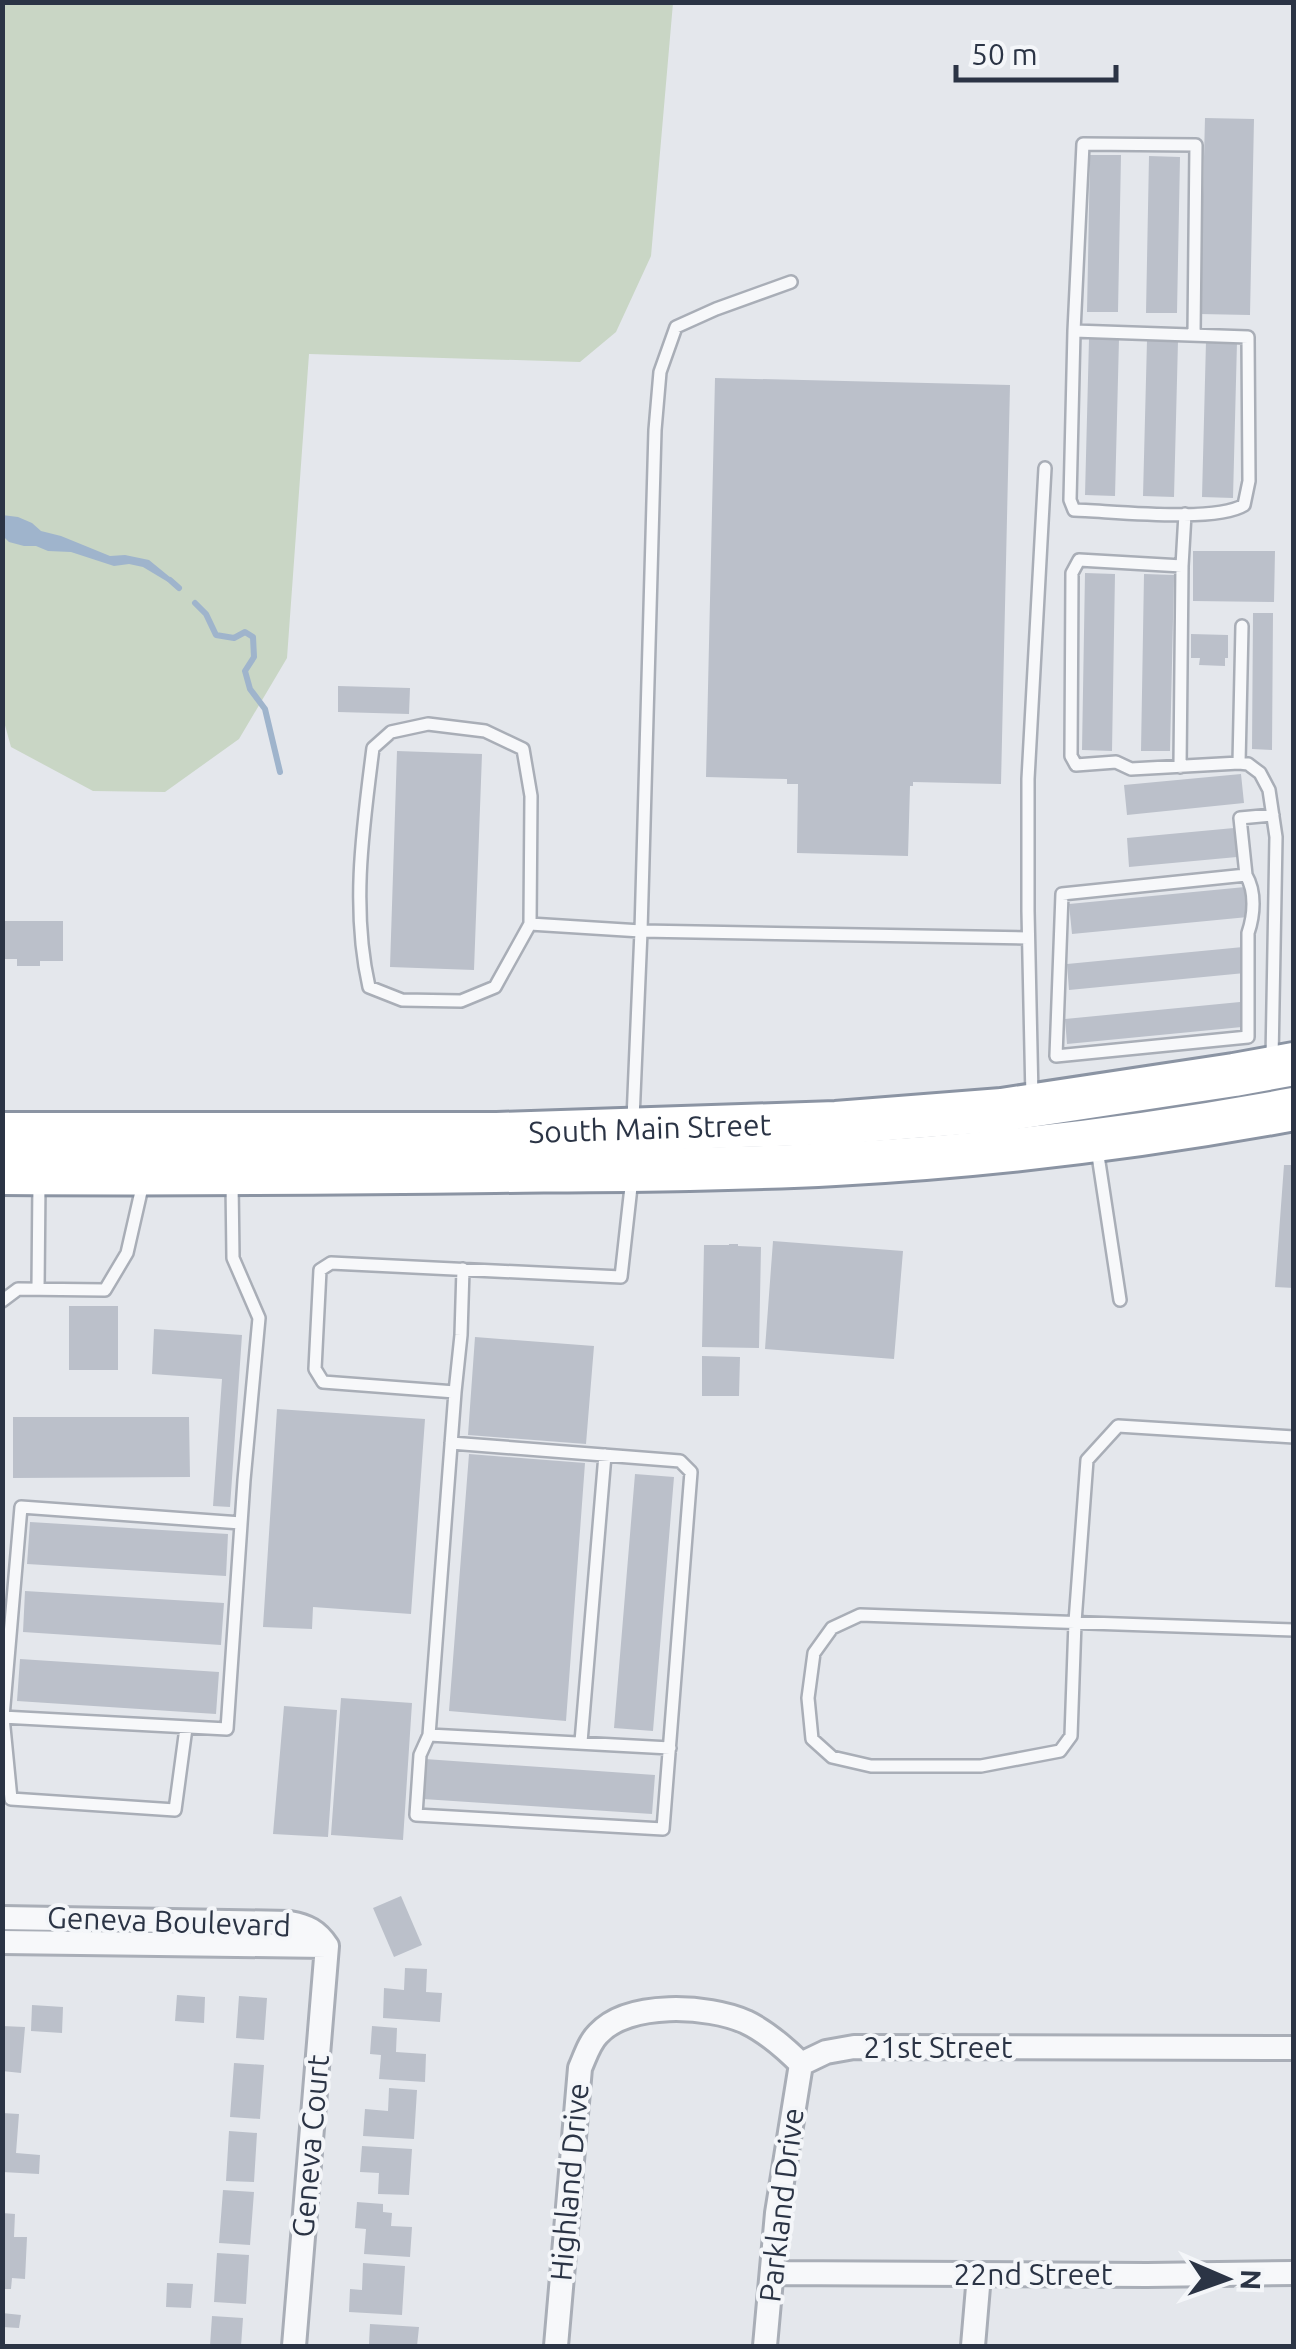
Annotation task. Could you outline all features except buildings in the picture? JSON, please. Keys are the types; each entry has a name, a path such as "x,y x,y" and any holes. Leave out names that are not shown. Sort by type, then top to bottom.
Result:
{"highway":[{"name":"South Main Street","path":"1033,1126 1283,1066"},
{"name":"South Main Street","path":"21,1173 232,1173 632,1150 836,1123 1033,1126 1095,1140 1205,1126 1294,1109"},
{"name":"South Main Street","path":"2,1134 496,1134 632,1150"}],"street":[{"name":"Geneva Boulevard","path":"2,1918 290,1923 317,1933 326,1946"},
{"path":"2,1942 326,1946"},
{"name":"Geneva Court","path":"294,2346 326,1946"},
{"name":"Highland Drive","path":"556,2346 580,2068 592,2040 606,2026 638,2012 691,2010 744,2022 765,2033 802,2064"},
{"name":"21st Street","path":"802,2064 826,2052 854,2047 1294,2048"},
{"name":"Parkland Drive","path":"765,2346 777,2213 802,2064"},
{"name":"22nd Street","path":"772,2273 1294,2273"},
{"path":"972,2346 979,2274"}],"lane":[{"path":"1074,331 1248,337 1249,481 1244,505 1233,512 1184,514 1074,510 1070,500 1074,331 1083,144 1196,145 1194,334"},
{"path":"455,1392 324,1382 314,1369 320,1270 331,1263 621,1277 632,1150 660,372 676,326 791,282"},
{"path":"1033,1126 1028,779 1044,468"},
{"path":"1180,767 1184,514"},
{"path":"1182,566 1079,560 1072,573 1071,756 1076,765 1116,762 1131,769 1239,763 1260,773 1269,790 1276,837 1283,1066"},
{"path":"1239,763 1242,626"},
{"path":"428,724 485,730 522,748 531,796 530,924 494,987 461,1001 402,1000 369,987 361,951 360,861 373,748 392,732 428,724"},
{"path":"1246,875 1062,894 1056,1056 1248,1037 1248,933 1253,919 1240,818 1273,815"},
{"path":"530,924 641,931 1028,938"},
{"path":"1095,1140 1120,1300"},
{"path":"21,1173 38,1289"},
{"path":"3,1718 227,1730 259,1318 234,1258 232,1173"},
{"path":"2,1302 18,1288 104,1290 127,1252 145,1174"},
{"path":"451,1443 680,1461 691,1472 663,1829 416,1814 420,1755 429,1735 451,1443 455,1392 461,1335 462,1269"},
{"path":"1294,1436 1118,1426 1086,1460 1075,1622 1071,1736 1060,1752 981,1766 871,1766 832,1757 812,1740 808,1698 814,1653 832,1628 860,1614 1075,1622 1294,1630"},
{"path":"581,1742 605,1455"},
{"path":"186,1728 175,1810 12,1799 3,1718 21,1507 241,1523"},
{"path":"429,1735 670,1748"}],"green space":[{"path":"3,3 673,3 651,256 616,332 580,362 309,354 287,658 239,739 165,792 93,791 11,747 3,718"}],"water":[{"path":"2,515 18,517 41,531 110,556 149,560 171,578 168,582 143,567 114,566 71,552 9,542 3,536"}],"waterway":[{"path":"170,580 179,588"},
{"path":"195,603 206,614 216,635 234,638 245,632 253,637 254,657 245,671 250,689 265,709 280,772"}]}
